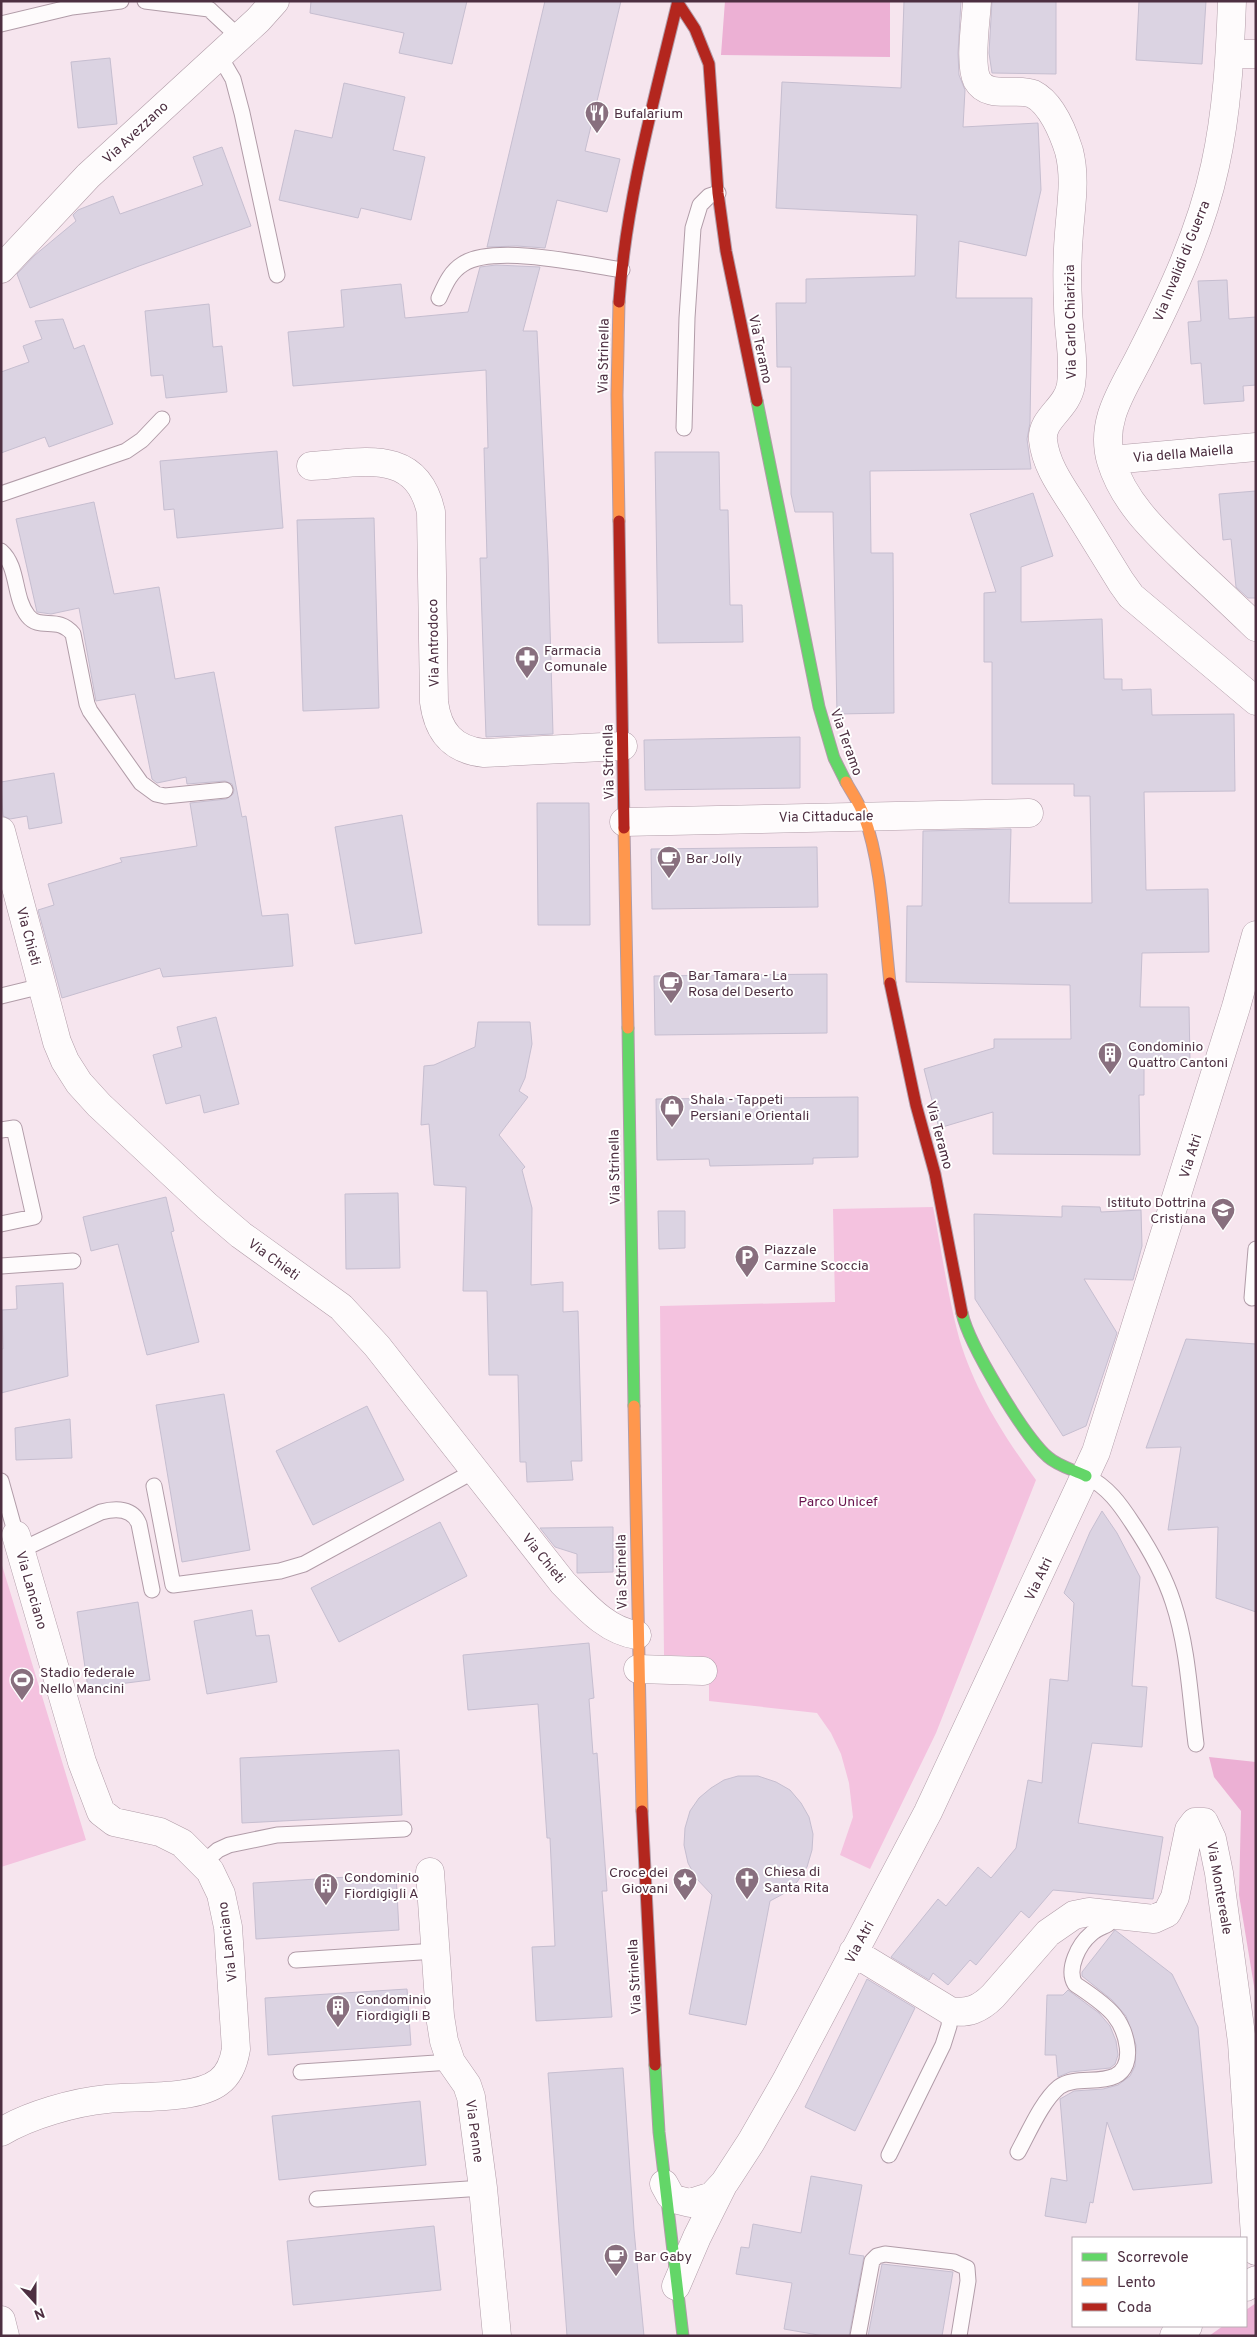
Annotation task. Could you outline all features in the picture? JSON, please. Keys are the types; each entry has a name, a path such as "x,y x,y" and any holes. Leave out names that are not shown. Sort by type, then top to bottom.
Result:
{"main road":[{"name":"Via Teramo","path":"678,2 695,29 709,64 718,193 732,282 819,707 837,765 864,815 878,877 890,983 916,1105 935,1174 963,1317 986,1367 1033,1442 1050,1459 1086,1476"},
{"name":"Via Strinella","path":"678,2 642,150 622,270 618,335 617,411 637,1635 645,1903 664,2184 683,2336"}],"street":[{"name":"Via Avezzano","path":"1,269 88,176 220,55 275,1"},
{"name":"Via Carlo Chiarizia","path":"977,1 974,67 977,79 985,89 991,91 1026,92 1042,100 1061,130 1072,164 1068,306 1072,354 1071,383 1066,401 1044,428 1043,441 1050,465 1131,596 1256,701"},
{"name":"Via Invalidi di Guerra","path":"1232,1 1243,54 1209,191 1183,264 1112,411 1108,429 1111,460 1124,492 1152,528 1256,627"},
{"name":"Via della Maiella","path":"1111,460 1256,447"},
{"name":"Via Antrodoco","path":"311,466 376,463 393,465 406,470 416,478 424,489 430,512 434,702 440,727 451,742 466,750 484,753 622,746"},
{"name":"Via Cittaducale","path":"624,822 864,815 1029,813"},
{"name":"Via Chieti","path":"1,831 57,1042 65,1061 79,1083 98,1105 207,1206 241,1235 348,1313 377,1346 476,1470 557,1575 585,1606 613,1628 620,1632 637,1635"},
{"name":"Via Atri","path":"669,2227 680,2213 706,2204 725,2182 772,2106 928,1812 1086,1476 1106,1424 1251,972 1256,935"},
{"name":"Via Lanciano","path":"1,2132 20,2122 104,2099 201,2091 218,2083 226,2075 234,2058 236,2043 227,1918 221,1894 204,1863 182,1843 166,1834 109,1820 101,1812 82,1762 19,1543"},
{"path":"638,1669 703,1671"},
{"name":"Via Montereale","path":"950,2011 968,2012 984,2005 1048,1933 1062,1922 1085,1912 1154,1919 1164,1916 1169,1911 1175,1897 1188,1830 1195,1822 1204,1822 1212,1839 1219,1873 1242,2042 1256,2251"},
{"name":"Via Penne","path":"430,1872 441,2024 446,2050 451,2062 470,2092 483,2188 497,2336"},
{"path":"854,1952 950,2011"},
{"path":"664,2184 670,2195 677,2201 706,2204 676,2286"},
{"path":"1,2320 5,2336"},
{"path":"1174,2336 1187,2327"}],"lane":[{"path":"1,24 72,7 121,1"},
{"path":"145,1 212,5 239,36"},
{"path":"220,55 233,79 242,112 277,275"},
{"path":"684,428 687,318 693,228 700,205 709,196 718,193"},
{"path":"439,298 454,270 476,258 524,256 622,270"},
{"path":"1,494 126,451 142,440 162,419"},
{"path":"1,550 10,562 27,615 38,622 60,623 68,627 73,634 86,704 141,783 156,794 165,796 225,790"},
{"path":"1,996 42,986"},
{"path":"1,1130 14,1128 34,1217 1,1224"},
{"path":"1252,1298 1256,1249"},
{"path":"1,1266 73,1262"},
{"path":"154,1486 173,1585 280,1572 304,1564 476,1470"},
{"path":"1086,1476 1104,1486 1117,1501 1149,1550 1168,1585 1184,1647 1196,1744"},
{"path":"1,1481 19,1543 101,1512 114,1510 128,1511 134,1515 139,1524 152,1590"},
{"path":"204,1863 218,1850 229,1845 277,1835 404,1828"},
{"path":"1018,2152 1049,2098 1061,2086 1067,2083 1099,2081 1116,2076 1125,2066 1128,2052 1125,2037 1114,2015 1075,1984 1071,1978 1072,1965 1084,1941 1092,1932 1109,1923 1112,1914"},
{"path":"296,1960 436,1951"},
{"path":"889,2155 943,2046 949,2026 950,2011"},
{"path":"301,2072 451,2062"},
{"path":"317,2199 483,2188"},
{"path":"858,2336 872,2261 876,2256 885,2254 954,2262 967,2268 968,2281 959,2336"}],"green space":[{"name":"Parco Unicef","path":"933,1207 950,1300 963,1350 989,1409 1036,1480 936,1733 870,1869 840,1855 853,1817 849,1783 841,1754 831,1733 817,1713 709,1701 709,1657 664,1655 660,1306 835,1302 833,1209"},
{"name":"Stadio federale Nello Mancini","path":"1,1562 86,1840 1,1867"}],"shaded area":[{"path":"725,1 890,1 890,57 721,55"},
{"path":"1209,1757 1256,1762 1256,1998 1239,1895 1241,1811 1214,1777"},
{"path":"1256,2303 1256,2336 1209,2336 1222,2327 1247,2327 1247,2309"}],"building":[{"path":"311,1 467,1 452,64 399,53 404,33 310,13"},
{"path":"545,1 621,1 585,151 620,159 607,212 557,200 545,248 517,246 487,247"},
{"path":"904,1 961,1 958,53 959,75 965,90 963,127 1038,123 1041,190 1026,256 959,241 956,298 1032,298 1030,423 1027,439 1031,469 870,471 871,553 893,553 894,713 837,714 833,512 795,512 791,494 791,367 777,367 776,303 806,303 806,279 915,276 917,215 776,208 782,82 901,88"},
{"path":"992,1 1056,1 1056,74 992,73 989,53"},
{"path":"1139,1 1206,1 1202,64 1136,60"},
{"path":"110,58 117,124 78,128 71,62"},
{"path":"344,83 405,97 393,150 425,157 411,220 361,208 358,218 279,200 295,130 332,138"},
{"path":"222,147 251,226 30,308 17,274 35,255 76,221 73,215 78,210 113,196 120,214 203,185 193,157"},
{"path":"496,265 540,267 523,331 537,331 548,556 553,734 486,737 480,558 487,558 484,448 488,448 486,370 293,386 288,332 344,327 341,290 401,284 405,318 468,312 480,267"},
{"path":"1227,280 1229,319 1256,317 1256,385 1243,386 1244,401 1204,404 1201,363 1191,364 1188,322 1201,321 1198,281"},
{"path":"209,304 213,347 222,346 227,392 166,398 163,375 151,376 145,311"},
{"path":"63,319 74,349 84,345 113,424 49,447 45,437 1,453 1,372 29,362 23,346 42,339 35,321"},
{"path":"277,451 283,528 177,538 174,509 164,510 160,461"},
{"path":"655,452 719,452 720,510 728,510 730,605 742,605 743,642 658,643"},
{"path":"1256,491 1256,598 1248,598 1236,587 1231,539 1223,540 1219,494"},
{"path":"1033,493 1053,556 1021,567 1021,622 1102,619 1104,679 1122,679 1122,690 1151,689 1152,715 1234,714 1235,791 1144,792 1146,890 1208,889 1209,952 1142,953 1140,1007 1189,1007 1190,1060 1144,1060 1144,1095 1139,1095 1140,1155 993,1154 993,1112 939,1128 924,1069 994,1048 994,1039 1071,1039 1070,985 906,982 907,906 922,906 923,831 1011,829 1009,903 1092,903 1090,796 1074,796 1074,784 992,784 992,662 984,662 984,593 996,592 970,514"},
{"path":"94,502 114,594 159,587 175,679 214,672 242,817 246,816 262,916 288,914 293,966 163,977 160,968 62,998 38,910 54,905 48,884 122,862 120,858 197,846 190,803 226,799 233,794 234,790 232,784 225,781 187,784 186,777 157,783 152,779 135,694 96,701 79,608 51,614 37,612 16,519"},
{"path":"374,518 379,708 303,711 297,520"},
{"path":"800,737 800,788 645,790 644,740"},
{"path":"54,773 62,823 29,829 27,816 10,819 3,816 1,782"},
{"path":"537,803 589,803 590,925 538,925"},
{"path":"402,815 422,933 355,944 335,827"},
{"path":"817,847 818,907 652,909 651,849"},
{"path":"827,974 827,1033 655,1035 654,976"},
{"path":"216,1017 239,1104 204,1113 200,1095 166,1104 153,1055 182,1047 177,1027"},
{"path":"478,1022 530,1022 532,1044 525,1078 519,1091 528,1097 499,1135 525,1167 522,1170 532,1208 531,1285 563,1282 563,1312 578,1311 582,1461 571,1461 573,1480 527,1482 526,1462 520,1462 518,1375 489,1375 487,1291 463,1291 466,1187 434,1185 429,1124 421,1125 424,1066 434,1065 475,1047"},
{"path":"858,1097 858,1157 813,1158 813,1164 710,1166 709,1159 657,1160 656,1099"},
{"path":"398,1193 400,1268 346,1269 345,1194"},
{"path":"166,1197 174,1231 171,1232 199,1342 147,1355 118,1244 91,1251 83,1217"},
{"path":"1062,1206 1100,1207 1101,1212 1141,1210 1142,1246 1133,1280 1084,1279 1117,1333 1086,1426 1063,1436 975,1299 974,1214 1062,1217"},
{"path":"658,1211 685,1211 685,1248 659,1249"},
{"path":"63,1283 68,1376 1,1393 2,1310 17,1309 16,1286"},
{"path":"1186,1339 1256,1344 1256,1612 1216,1598 1218,1527 1168,1530 1181,1447 1146,1448"},
{"path":"224,1394 250,1550 182,1562 156,1405"},
{"path":"367,1406 404,1480 313,1525 276,1451"},
{"path":"70,1419 72,1458 16,1460 15,1428"},
{"path":"1102,1511 1117,1533 1140,1577 1132,1686 1147,1687 1142,1747 1092,1743 1078,1823 1163,1837 1153,1899 1053,1890 1029,1918 1021,1911 976,1965 970,1960 948,1985 933,1973 929,1980 891,1957 938,1899 946,1906 978,1867 991,1878 1016,1848 1028,1780 1042,1783 1050,1679 1068,1681 1074,1603 1064,1593 1090,1532"},
{"path":"440,1522 467,1576 339,1642 311,1588"},
{"path":"613,1527 613,1572 577,1573 577,1554 555,1547 540,1528"},
{"path":"138,1602 150,1680 88,1688 77,1612"},
{"path":"252,1610 256,1636 269,1635 277,1682 207,1694 194,1621"},
{"path":"589,1643 594,1698 589,1699 593,1754 597,1753 607,1891 602,1891 612,2017 536,2021 532,1947 555,1946 550,1838 547,1838 538,1704 468,1710 463,1655"},
{"path":"399,1750 402,1815 242,1823 240,1758"},
{"name":"Chiesa di Santa Rita","path":"738,1776 758,1776 776,1782 790,1790 801,1803 809,1817 813,1834 812,1850 807,1867 797,1882 783,1894 770,1901 746,2025 689,2014 712,1895 696,1878 688,1863 684,1845 685,1828 690,1811 699,1798 724,1780"},
{"name":"Condominio Fiordigigli A","path":"396,1874 399,1930 256,1939 253,1883"},
{"path":"1115,1930 1172,1974 1198,2027 1212,2183 1133,2190 1107,2122 1093,2203 1090,2202 1086,2223 1045,2216 1051,2178 1067,2181 1060,2099 1074,2091 1103,2089 1118,2085 1130,2076 1135,2066 1136,2045 1126,2016 1112,2000 1082,1976 1082,1972"},
{"path":"867,1979 915,2008 855,2131 805,2107"},
{"name":"Condominio Fiordigigli B","path":"407,1989 411,2045 268,2055 265,1998"},
{"path":"1068,1990 1099,2013 1110,2026 1116,2041 1118,2055 1115,2064 1110,2068 1070,2072 1058,2077 1056,2055 1045,2055 1047,1995 1063,1995"},
{"path":"623,2068 634,2230 644,2336 567,2336 548,2073"},
{"path":"420,2101 426,2165 279,2180 272,2116"},
{"path":"811,2176 862,2185 849,2254 864,2256 849,2336 824,2336 784,2329 792,2283 736,2274 741,2247 749,2248 753,2224 801,2233"},
{"path":"434,2226 441,2290 293,2305 287,2241"},
{"path":"882,2264 953,2272 942,2336 868,2336"}],"traffic: fast":[{"path":"757,401 819,707 834,758 846,782"},
{"path":"628,1028 634,1406"},
{"path":"962,1313 967,1328 986,1367 1025,1430 1048,1457 1086,1476"},
{"path":"655,2065 659,2132 683,2336"}],"traffic: slow":[{"path":"619,302 617,395 619,521"},
{"path":"846,782 862,812 875,855 882,898 890,983"},
{"path":"624,828 628,1028"},
{"path":"634,1406 642,1811"}],"traffic: jam":[{"path":"619,302 634,188 678,1"},
{"path":"678,3 695,29 709,64 718,193 726,251 757,401"},
{"path":"619,521 624,828"},
{"path":"890,983 916,1105 935,1174 962,1313"},
{"path":"642,1811 655,2065"}],"place":[{"name":"Bufalarium","path":"597,134"},
{"name":"Farmacia Comunale","path":"527,679"},
{"name":"Bar Jolly","path":"669,879"},
{"name":"Bar Tamara - La Rosa del Deserto","path":"671,1004"},
{"name":"Condominio Quattro Cantoni","path":"1110,1075"},
{"name":"Shala - Tappeti Persiani e Orientali","path":"672,1128"},
{"name":"Istituto Dottrina Cristiana","path":"1223,1231"},
{"name":"Piazzale Carmine Scoccia","path":"747,1278"},
{"name":"Stadio federale Nello Mancini","path":"22,1701"},
{"name":"Chiesa di Santa Rita","path":"747,1900"},
{"name":"Croce dei Giovani","path":"685,1901"},
{"name":"Condominio Fiordigigli A","path":"326,1906"},
{"name":"Condominio Fiordigigli B","path":"338,2028"},
{"name":"Bar Gaby","path":"616,2277"}]}
